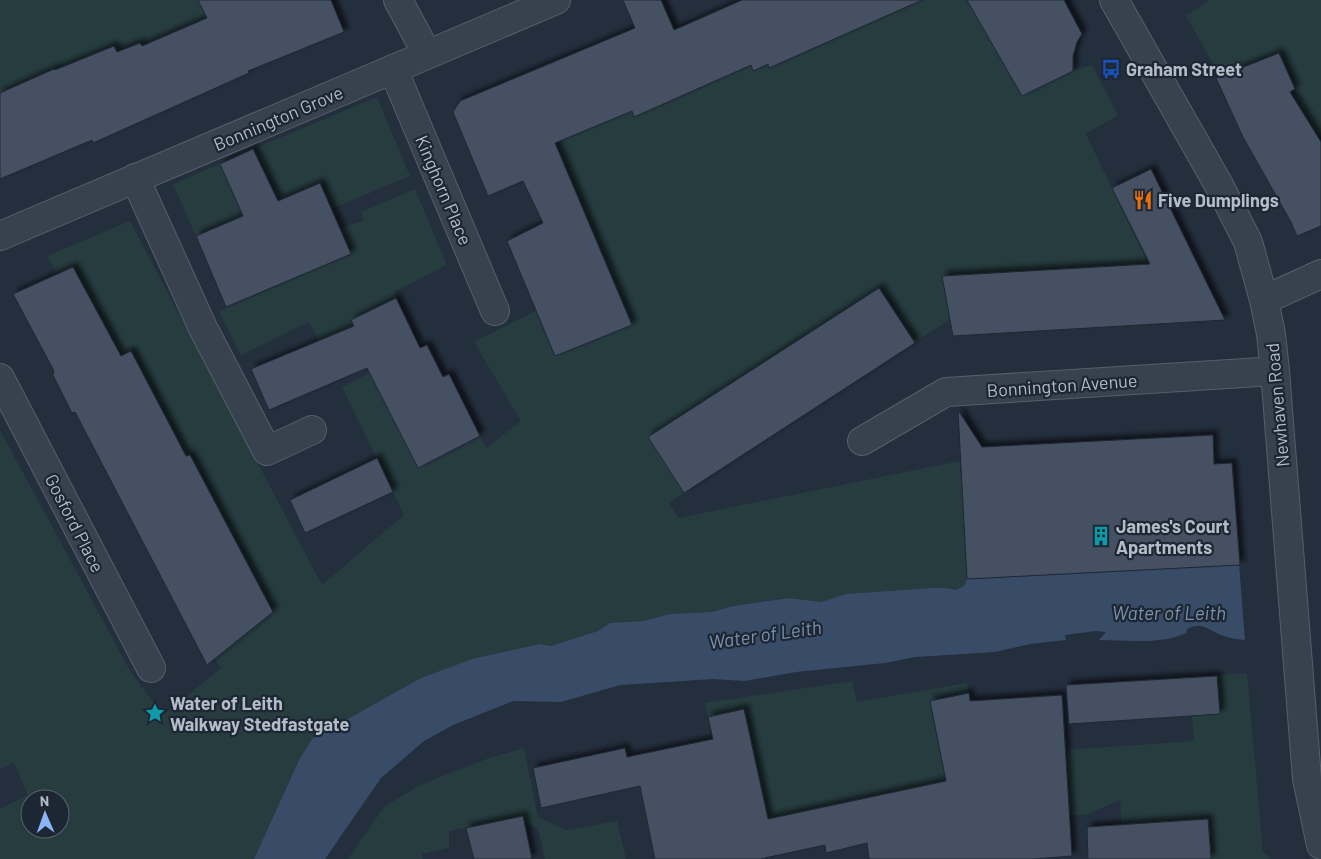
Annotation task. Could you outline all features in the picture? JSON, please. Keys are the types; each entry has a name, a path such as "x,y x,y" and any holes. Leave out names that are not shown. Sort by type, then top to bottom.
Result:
{"street":[{"path":"398,0 427,54"},
{"name":"Bonnington Grove","path":"0,236 556,0"},
{"name":"Newhaven Road","path":"1114,0 1220,187 1248,242 1264,300 1271,334 1275,371 1307,779 1321,845"},
{"name":"Kinghorn Place","path":"393,69 495,311"},
{"path":"135,178 203,328 267,451 312,430"},
{"path":"1264,300 1321,274"},
{"name":"Bonnington Avenue","path":"862,441 946,392 1275,371"},
{"name":"Gosford Place","path":"0,378 150,668"}],"green space":[{"path":"0,0 198,0 207,18 154,41 181,103 174,106 140,43 131,46 136,58 123,64 114,46 85,58 58,77 54,69 0,93"},
{"path":"881,0 967,0 1022,96 1074,70 1092,65 1118,115 1086,134 1154,276 989,274 942,276 950,319 783,429 747,374 649,437 684,493 669,503 678,518 960,461 967,579 964,586 956,590 931,588 846,594 821,602 789,598 778,599 733,606 712,612 670,614 643,621 611,623 598,631 551,646 539,644 472,659 421,678 312,739 299,760 254,859 0,859 0,809 20,799 20,839 70,839 70,789 25,789 14,763 0,769 0,430 132,674 163,715 221,668 215,659 273,612 190,455 186,456 131,351 121,356 73,267 57,274 47,256 130,221 322,585 404,515 342,387 370,373 427,463 480,436 486,448 521,421 474,342 536,311 555,356 631,325 550,130 608,59 635,117 723,78 697,20 725,10 754,71 768,64 770,68"},
{"path":"1210,0 1321,0 1321,136 1317,135 1292,94 1295,89 1279,53 1216,78 1217,70 1186,16"},
{"path":"377,97 410,176 331,209 320,183 278,201 253,149"},
{"path":"220,164 243,216 196,236 173,184"},
{"path":"415,189 447,265 394,292 396,298 352,320 364,345 329,362 309,322 241,355 219,311 350,254 340,229 364,220 361,212"},
{"path":"1247,673 1263,852 1272,859 1211,859 1208,819 1122,825 1120,800 1085,815 1070,815 1065,750 1194,741 1192,716 1220,714 1217,675"},
{"path":"852,681 857,702 967,683 969,693 930,701 949,789 923,786 784,816 770,827 744,709 708,717 705,703"},
{"path":"524,748 538,817 566,830 617,821 626,859 545,859 538,828 514,818 449,831 449,848 422,854 423,859 348,859 384,807 420,785 489,758"}],"water":[{"name":"Water of Leith","path":"1321,559 1257,641 1225,636 1201,626 1187,629 1186,633 1176,637 1154,640 1099,640 1106,632 1096,631 1065,635 1066,640 1030,644 995,652 915,657 885,663 796,672 744,681 713,679 620,685 561,702 513,701 453,725 424,741 381,778 325,859 254,859 299,760 312,739 421,678 472,659 539,644 551,646 598,631 610,623 643,621 670,614 712,612 733,606 789,598 821,602 846,594 931,588 956,590 964,586 967,579"}],"pier":[{"path":"1321,556 1321,647 1245,642 1239,563"}],"building":[{"path":"198,0 331,0 344,32 248,71 249,73 93,143 92,140 0,179 0,93 54,69 114,46 117,52 140,43 142,46 207,18"},
{"path":"623,0 661,0 674,30 742,0 922,0 769,68 768,64 753,71 751,65 634,117 632,111 555,143 632,325 555,356 507,241 543,223 523,181 488,196 453,112 460,101 635,28"},
{"path":"967,0 1064,0 1082,34 1077,42 1073,56 1073,71 1022,96"},
{"path":"1279,53 1295,89 1290,92 1321,142 1321,226 1297,236 1243,137 1216,78"},
{"path":"253,149 278,201 320,183 351,254 226,307 196,236 243,216 220,164"},
{"path":"1151,169 1225,320 953,336 942,276 1150,264 1112,188"},
{"path":"73,267 121,356 131,351 186,456 190,455 273,612 207,665 75,412 72,413 53,375 54,371 13,294"},
{"path":"879,288 915,343 684,493 648,437"},
{"path":"396,298 420,348 427,345 443,377 449,374 480,436 418,468 367,368 269,410 251,369 354,326 351,320"},
{"path":"958,410 982,447 1213,435 1214,464 1232,463 1240,565 967,579"},
{"path":"377,458 393,492 305,533 290,500"},
{"path":"1217,676 1220,714 1069,724 1066,685"},
{"path":"969,693 970,701 1062,695 1072,856 1034,859 869,859 867,843 826,853 825,845 760,859 655,859 640,786 541,808 533,768 625,748 627,757 713,739 708,717 744,709 768,819 946,781 930,701"},
{"path":"523,816 532,859 474,859 466,828"},
{"path":"1208,819 1211,859 1088,859 1087,827"}],"place":[{"name":"Graham Street","path":"1111,69"},
{"name":"Five Dumplings","path":"1143,200"},
{"name":"James's Court Apartments","path":"1101,536"},
{"name":"Water of Leith Walkway Stedfastgate","path":"155,713"}]}
